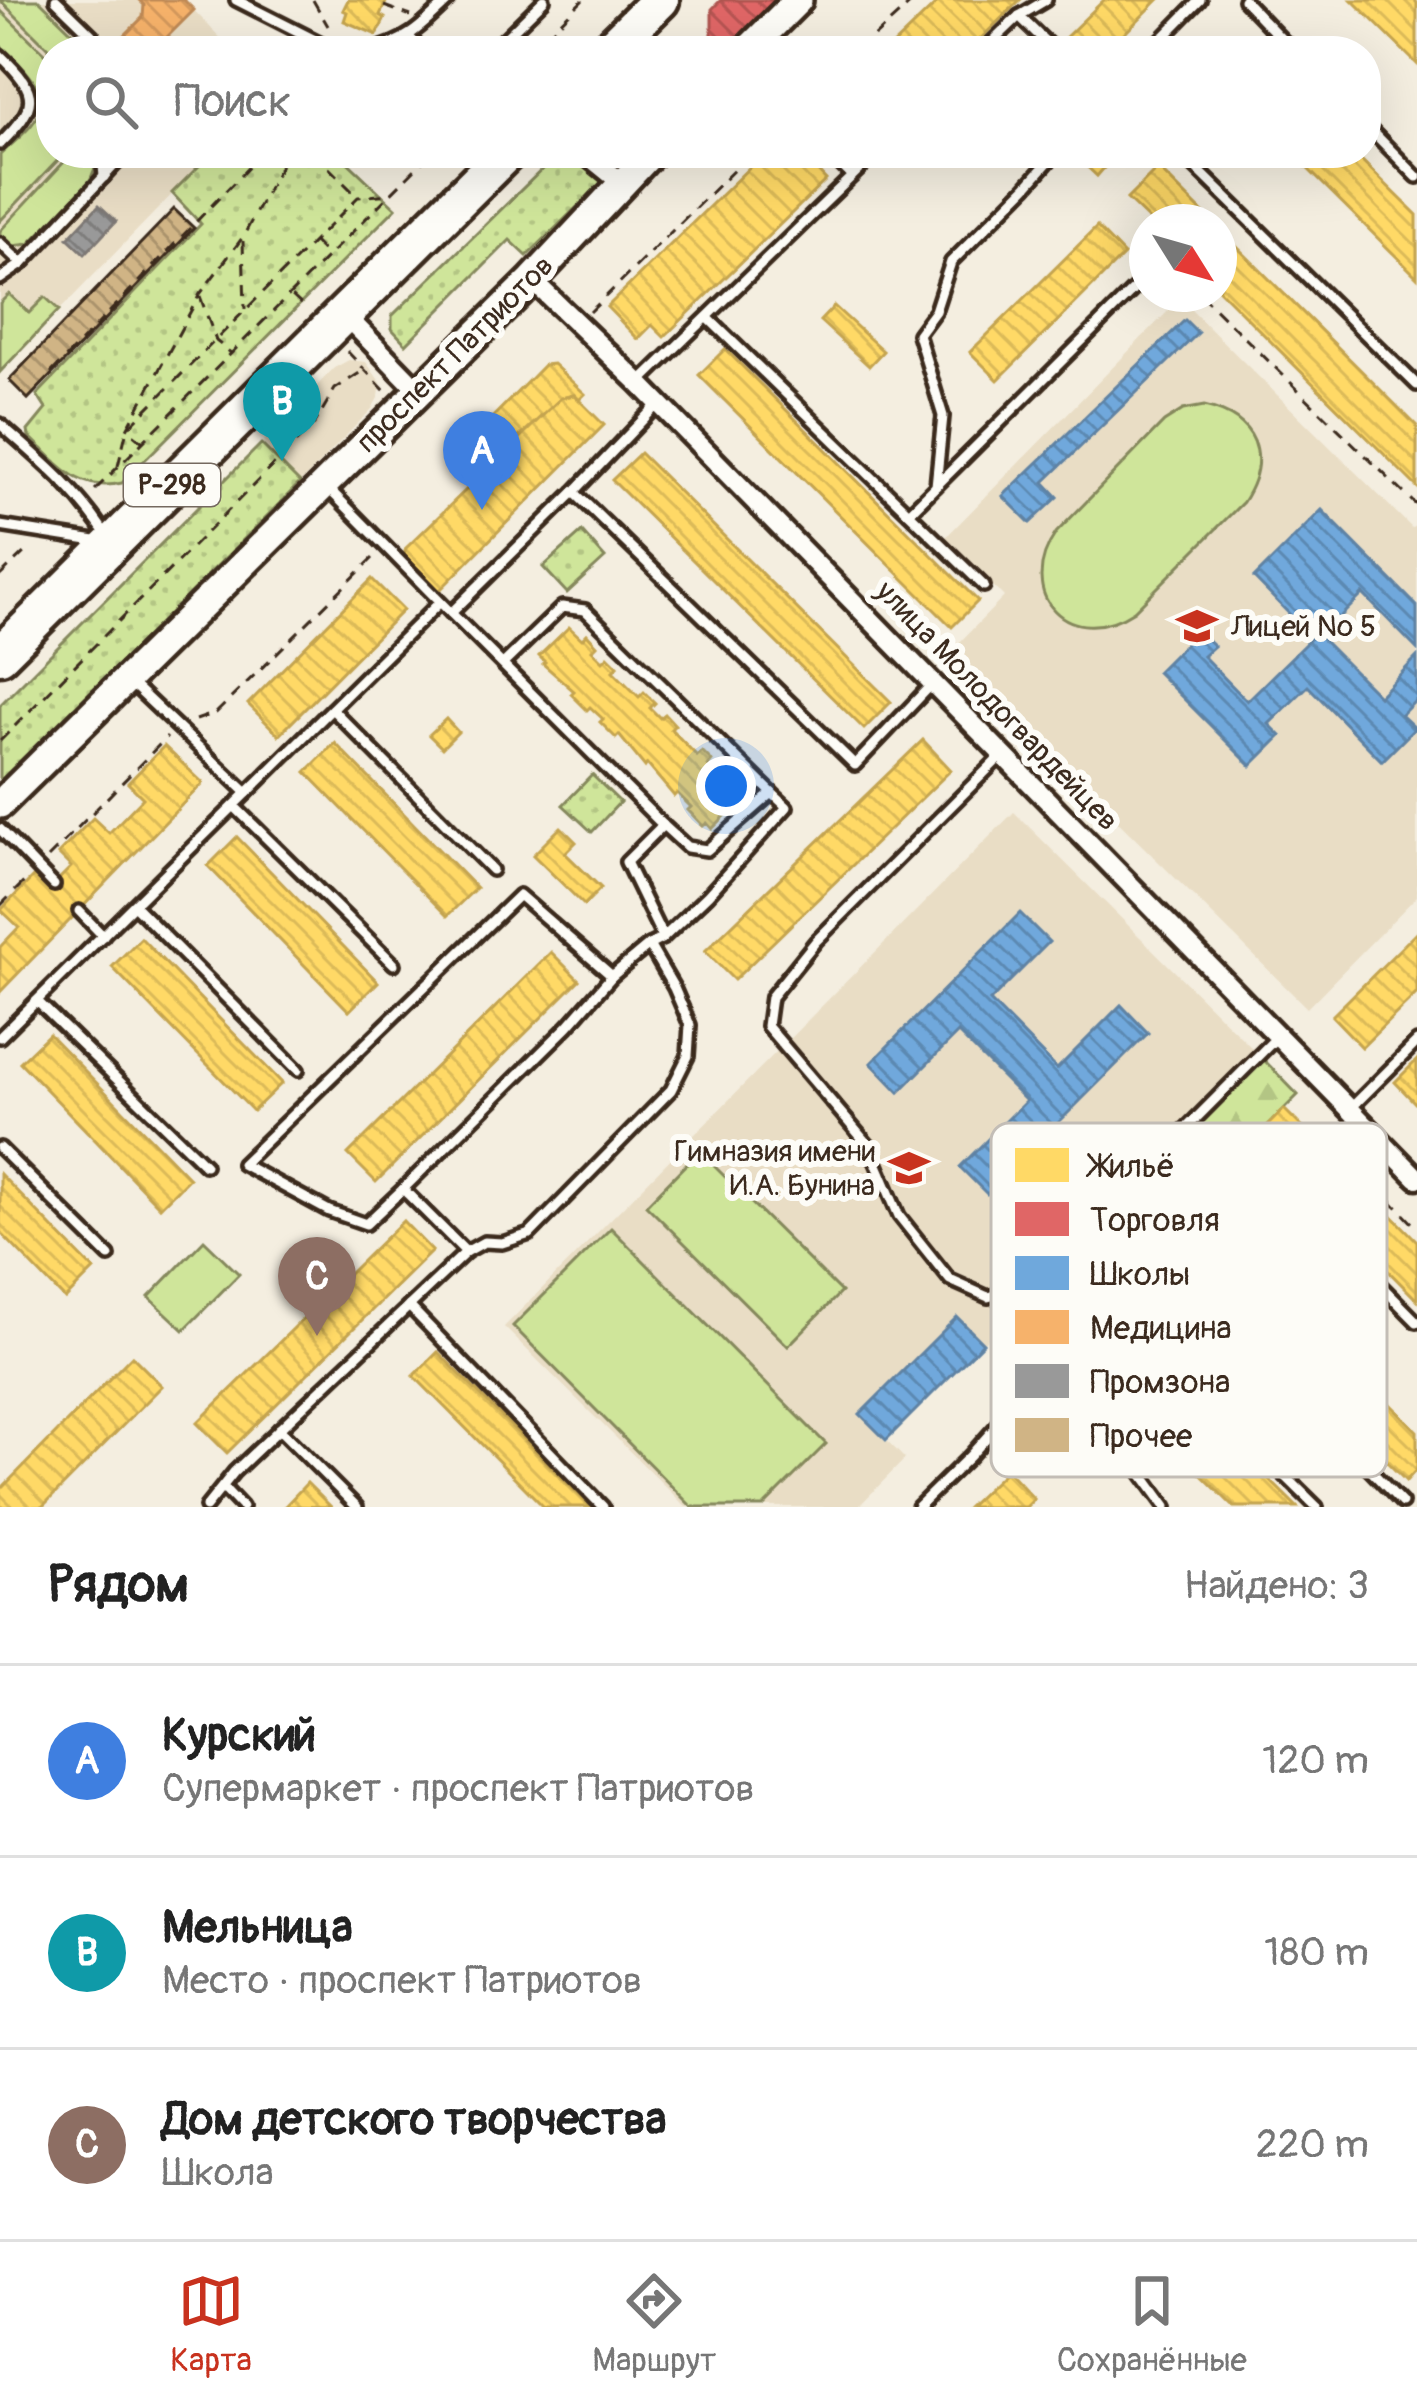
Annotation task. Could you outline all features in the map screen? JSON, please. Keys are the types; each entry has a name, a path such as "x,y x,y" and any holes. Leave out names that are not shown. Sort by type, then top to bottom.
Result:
{"highway":[{"path":"624,36 660,0"},
{"name":"Р-298","path":"0,656 491,168"}],"street":[{"path":"762,36 798,0"},
{"path":"603,168 622,184"},
{"name":"проспект Патриотов","path":"0,804 532,280 636,168"},
{"name":"улица Молодогвардейцев","path":"532,280 639,382 1363,1123"},
{"path":"344,314 418,391"},
{"name":"улица Молодогвардейцев","path":"1387,1147 1417,1178"}],"lane":[{"path":"56,0 93,36"},
{"path":"236,0 307,36"},
{"path":"410,36 449,0"},
{"path":"507,36 544,0"},
{"path":"998,36 1046,0"},
{"path":"1165,36 1200,0"},
{"path":"1244,0 1279,36"},
{"path":"1019,16 1039,36"},
{"path":"0,56 21,76 29,96 26,118 0,144"},
{"path":"1381,140 1417,177"},
{"path":"103,168 104,178"},
{"path":"0,279 22,264 113,168"},
{"path":"844,168 852,176"},
{"path":"639,382 860,168"},
{"path":"937,486 943,416 918,334 935,311 950,262 1043,168"},
{"path":"1196,168 1417,385"},
{"path":"0,243 22,264"},
{"path":"909,513 1129,294"},
{"path":"708,318 984,586"},
{"path":"451,614 659,403"},
{"path":"0,424 84,501 112,544"},
{"path":"324,484 687,847 707,850 772,793"},
{"path":"574,492 855,766 933,683"},
{"path":"0,526 112,544"},
{"path":"0,1037 439,603"},
{"path":"504,664 562,607 586,610 787,807 708,895 663,938 612,976 568,1026 366,1224 329,1211 242,1164 519,895 612,976"},
{"path":"127,679 247,793"},
{"path":"332,709 492,870"},
{"path":"991,1296 950,1280 899,1216 868,1146 766,1025 771,997 816,941 1003,754"},
{"path":"234,806 394,964"},
{"path":"663,825 626,862 663,938"},
{"path":"0,829 54,884"},
{"path":"134,905 298,1070"},
{"path":"79,911 103,936"},
{"path":"206,1507 234,1472 466,1252 484,1242 502,1243 530,1234 670,1090 688,1056 690,1025 649,945"},
{"path":"37,1001 205,1165"},
{"path":"1191,1123 1278,1036"},
{"path":"1347,1123 1417,1042"},
{"path":"0,1148 109,1256"},
{"path":"403,1189 466,1252"},
{"path":"1387,1292 1417,1322"},
{"path":"409,1306 603,1507"},
{"path":"279,1429 357,1507"},
{"path":"918,1507 991,1433"},
{"path":"1144,1477 1166,1507"},
{"path":"1286,1477 1317,1507"},
{"path":"1377,1477 1402,1503"},
{"path":"223,1487 242,1507"}],"path":[{"path":"313,0 328,25 326,36"},
{"path":"546,36 583,0"},
{"path":"875,36 914,0"},
{"path":"384,6 426,22"},
{"path":"51,373 248,168"},
{"path":"118,468 128,429 200,294 243,237 279,168"},
{"path":"329,168 358,197"},
{"path":"84,501 417,168"},
{"path":"578,324 736,168"},
{"path":"128,429 358,197 393,194"},
{"path":"243,237 245,311"},
{"path":"314,242 328,257"},
{"path":"200,294 216,340 232,355"},
{"path":"1218,312 1417,502"},
{"path":"0,741 315,423 335,389 364,370"},
{"path":"128,429 144,442"},
{"path":"0,576 44,532"},
{"path":"1387,1196 1417,1228"}],"shaded area":[{"path":"0,0 184,0 219,36 36,36 36,168 197,168 0,372"},
{"name":"Лицей № 5","path":"1167,312 1193,312 1412,528 1417,525 1417,896 1307,1008 948,654 1004,597 945,538"},
{"path":"349,360 366,362 381,383 379,396 300,483 261,444 334,368"},
{"name":"Гимназия имени И.А. Бунина","path":"1014,812 1264,1060 1201,1123 991,1123 991,1335 983,1343 958,1318 861,1414 905,1459 858,1507 686,1507 504,1327"}],"green space":[{"path":"0,0 39,0 76,36 36,36"},
{"path":"0,10 36,45 36,86 24,69 0,45"},
{"path":"35,120 36,168 50,168 0,221 0,155"},
{"path":"58,168 95,168 89,183 29,244 13,246 0,231"},
{"path":"197,168 354,168 396,208 122,483 93,484 70,474 29,436 46,409 37,395 201,224 172,193"},
{"path":"544,168 617,168 527,256 510,240 406,344 392,329 392,316"},
{"path":"9,294 29,313 45,297 59,310 0,372 0,303"},
{"path":"1204,406 1237,420 1254,442 1257,470 1243,502 1134,611 1111,622 1089,625 1055,611 1041,577 1044,556 1056,533 1164,422 1183,410"},
{"path":"261,444 300,483 0,783 0,705"},
{"path":"582,532 605,558 567,593 543,567"},
{"path":"592,775 620,802 592,832 563,805"},
{"path":"1264,1060 1298,1095 1270,1123 1202,1123"},
{"path":"699,1151 841,1292 788,1346 646,1205"},
{"path":"611,1228 826,1444 763,1507 692,1507 513,1326"},
{"path":"204,1240 239,1274 184,1330 149,1297"}],"building: Жильё":[{"path":"348,0 387,0 377,35 344,21"},
{"path":"940,0 1020,0 983,36 903,36"},
{"path":"1104,0 1158,0 1122,36 1067,36"},
{"path":"1352,0 1414,0 1417,64"},
{"path":"749,168 815,168 826,180 664,337 652,325 638,339 607,307"},
{"path":"1158,168 1194,204 1132,204 1127,199"},
{"path":"1307,168 1369,168 1417,215 1417,277"},
{"path":"1097,227 1124,255 998,380 970,352"},
{"path":"1237,247 1417,426 1417,487 1237,308"},
{"path":"834,306 883,351 869,366 820,321"},
{"path":"725,349 978,601 952,627 699,375"},
{"path":"553,364 585,394 579,400 574,395 561,398 506,449 482,428 544,365"},
{"path":"574,395 604,425 436,594 402,562 406,548 561,398"},
{"path":"640,453 891,702 864,729 612,480"},
{"path":"372,579 403,610 279,735 248,704"},
{"path":"569,627 582,639 587,634 597,645 592,650 603,661 608,656 618,666 613,671 639,697 644,692 655,703 650,708 660,718 665,714 675,725 671,729 697,756 702,751 719,777 724,772 734,783 730,787 742,799 712,829 707,823 703,826 688,810 691,807 677,793 674,796 619,735 616,738 600,722 603,719 590,707 587,710 571,694 574,691 543,664 539,656"},
{"path":"446,719 458,732 442,748 429,735"},
{"path":"923,740 951,770 734,980 705,951"},
{"path":"335,743 476,888 447,916 306,772"},
{"path":"164,746 203,783 0,992 0,947 19,927 1,910 34,876 48,890 71,867 58,854 93,818 109,833 143,798 128,783"},
{"path":"561,827 576,842 565,853 601,888 584,905 533,855"},
{"path":"237,837 378,982 349,1011 208,866"},
{"path":"1417,932 1417,993 1362,1047 1332,1016"},
{"path":"141,938 282,1083 253,1111 112,967"},
{"path":"551,952 579,980 376,1182 348,1154"},
{"path":"49,1034 189,1178 160,1207 20,1062"},
{"path":"1417,1060 1417,1105 1395,1082"},
{"path":"1284,1109 1298,1123 1270,1123"},
{"path":"0,1174 94,1270 65,1299 0,1232"},
{"path":"1387,1210 1417,1241 1417,1300 1387,1270"},
{"path":"403,1221 432,1251 227,1453 197,1423"},
{"path":"438,1352 591,1507 544,1507 414,1376"},
{"path":"132,1356 162,1386 42,1507 0,1507 0,1490"},
{"path":"1387,1401 1417,1431 1417,1469 1406,1481 1387,1462"},
{"path":"1000,1477 1014,1477 1034,1499 1026,1507 968,1507"},
{"path":"1204,1477 1267,1477 1297,1507 1234,1507"},
{"path":"307,1483 331,1507 285,1506"}],"building: Торговля":[{"path":"721,0 778,0 763,14 771,21 757,36 712,36 712,9"}],"building: Школы":[{"path":"1185,320 1198,333 1044,482 1058,497 1030,523 1003,496"},
{"path":"1322,510 1417,606 1417,649 1363,594 1320,637 1379,696 1417,657 1417,699 1401,715 1415,728 1382,761 1308,686 1269,724 1281,736 1251,766 1157,672 1198,631 1214,646 1203,656 1247,701 1312,637 1254,578"},
{"path":"1020,913 1049,942 990,1001 1057,1069 1121,1005 1148,1033 1058,1123 1004,1123 1026,1101 958,1033 899,1092 871,1063"},
{"path":"991,1136 991,1190 987,1194 960,1167"},
{"path":"957,1317 983,1343 886,1440 860,1414"}],"building: Медицина":[{"path":"139,0 184,0 194,10 168,36 124,36 143,17 144,5"}],"building: Промзона":[{"path":"99,205 116,221 85,254 68,238"}],"building: Прочее":[{"path":"174,209 194,228 28,399 9,380"}],"place":[{"name":"Мельница","path":"282,461"},
{"name":"Курский","path":"482,510"},
{"name":"Лицей № 5","path":"1197,626"},
{"name":"Гимназия имени И.А. Бунина","path":"909,1168"},
{"name":"Дом детского творчества","path":"317,1336"}]}
